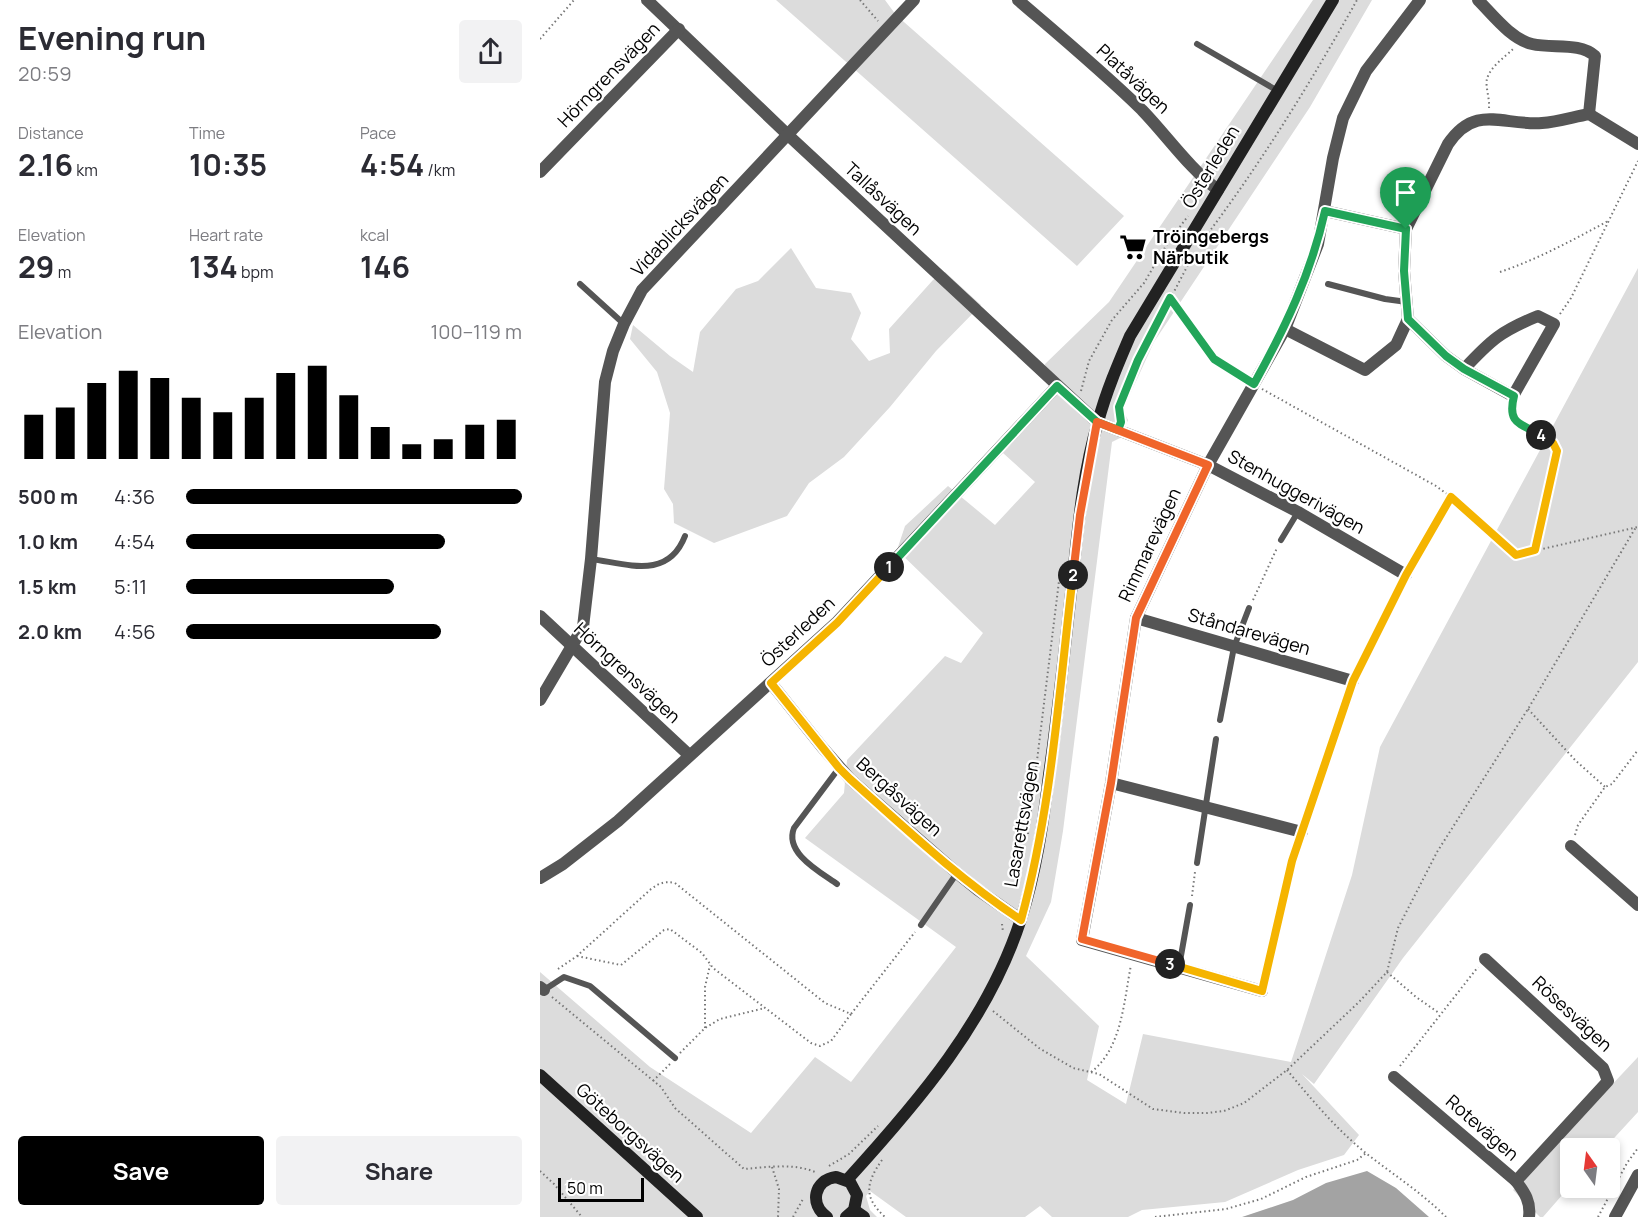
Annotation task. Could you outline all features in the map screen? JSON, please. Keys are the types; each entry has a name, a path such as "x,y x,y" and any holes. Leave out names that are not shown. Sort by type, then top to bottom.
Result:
{"street":[{"name":"Tallåsvägen","path":"647,0 788,135 1097,422"},
{"name":"Vidablicksvägen","path":"540,700 583,627 591,560 605,382 613,351 624,324 642,291 914,0"},
{"name":"Platåvägen","path":"1018,0 1111,80 1164,133 1205,180 1218,190"},
{"name":"Österleden","path":"1097,422 1115,370 1130,336 1333,0"},
{"name":"Rimmarevägen","path":"1133,954 1082,939 1111,783 1136,618 1208,465 1285,329 1318,244 1342,118 1366,71 1420,0"},
{"path":"1478,0 1514,36 1531,44 1588,49 1595,56 1588,114"},
{"name":"Hörngrensvägen","path":"540,172 679,29"},
{"path":"1285,329 1365,370 1396,345 1408,319 1404,271 1406,229 1443,153 1456,132 1468,123 1488,120 1541,123 1588,114 1638,144"},
{"path":"1325,211 1406,229"},
{"path":"1408,319 1446,356 1464,369 1514,396 1554,324 1538,316 1508,329 1488,343 1464,369"},
{"name":"Österleden","path":"540,878 563,864 618,821 837,623 1057,386"},
{"name":"Stenhuggerivägen","path":"1097,422 1208,465 1298,512 1406,575"},
{"name":"Lasarettsvägen","path":"847,1180 957,1048 991,990 1021,920 1034,873 1042,831 1056,730 1080,515 1097,422"},
{"name":"Hörngrensvägen","path":"540,616 689,755"},
{"name":"Ståndarevägen","path":"1136,618 1353,681"},
{"name":"Bergåsvägen","path":"771,683 839,768 957,873 1021,920"},
{"path":"1111,783 1302,832"},
{"path":"1571,846 1638,905"},
{"path":"1133,954 1262,991"},
{"name":"Rösesvägen","path":"1485,959 1603,1068 1608,1081 1516,1181"},
{"name":"Göteborgsvägen","path":"540,1075 697,1217"},
{"name":"Rotevägen","path":"1394,1077 1516,1181 1527,1197 1530,1207 1529,1217"},
{"path":"1621,1215 1638,1175"},
{"path":"819,1215 815,1198 817,1190 822,1182 836,1177 847,1180 853,1185 857,1195 855,1215"}],"lane":[{"path":"1197,44 1279,91"},
{"path":"580,284 624,324"},
{"path":"1328,284 1407,302"},
{"path":"1281,540 1298,512"},
{"path":"591,560 650,567 664,563 675,555 685,536"},
{"path":"1220,720 1234,647 1249,608"},
{"path":"1197,863 1216,740"},
{"path":"837,884 803,859 794,846 791,835 808,807 839,768"},
{"path":"921,925 957,873"},
{"path":"1179,967 1190,905"},
{"path":"542,989 564,977 590,986 675,1058"}],"path":[{"path":"540,39 574,0"},
{"path":"860,0 886,29"},
{"path":"1200,244 1234,200 1357,0"},
{"path":"1488,120 1490,97 1488,77 1493,69 1523,40"},
{"path":"1554,324 1570,298 1638,161"},
{"path":"1078,405 1089,361 1112,320 1144,283 1167,244 1191,211"},
{"path":"1500,272 1530,261 1609,221"},
{"path":"1118,430 1121,422 1119,407 1138,360 1190,262"},
{"path":"1170,298 1214,359 1297,409 1359,441 1451,497 1516,555 1637,527"},
{"path":"1514,396 1510,410 1514,420 1553,443 1557,448 1535,550"},
{"path":"1262,991 1292,861 1353,681 1406,575 1451,497"},
{"path":"993,1011 1039,1048 1073,1068 1099,1074 1154,1109 1207,1113 1224,1111 1244,1103 1287,1070 1359,1002 1387,972 1398,928 1437,852 1528,709 1637,527"},
{"path":"1249,608 1281,540"},
{"path":"1027,841 1059,581"},
{"path":"1528,709 1576,761 1605,787"},
{"path":"1571,846 1578,825 1605,787 1612,784 1638,750"},
{"path":"1190,905 1197,863"},
{"path":"851,1014 825,1003 675,883 659,883 577,956 621,965 664,930 670,930 702,953 710,965 811,1044 820,1047 831,1041 921,925"},
{"path":"1002,924 1003,934"},
{"path":"1091,1072 1104,1059 1116,1034 1133,954"},
{"path":"1394,1077 1472,972 1485,959"},
{"path":"710,965 705,987 705,1028 720,1019 765,1008"},
{"path":"1387,972 1440,1014"},
{"path":"542,989 661,1087 675,1108 744,1168 806,1168 815,1172 811,1177"},
{"path":"1287,1070 1323,1112 1366,1153 1409,1184 1446,1217"},
{"path":"826,1167 849,1154 883,1120"},
{"path":"1598,1217 1627,1163 1638,1148"},
{"path":"1155,1217 1226,1209 1261,1199 1306,1177 1357,1160 1366,1153"},
{"path":"772,1167 779,1189 778,1217"},
{"path":"540,1171 555,1184 582,1217"},
{"path":"869,1190 873,1206 885,1217"},
{"path":"793,1217 803,1202 805,1192"}],"shaded area":[{"path":"776,0 885,0 896,15 1124,216 1077,266"},
{"path":"1313,0 1372,0 1310,107 1154,342 1123,410 1128,420 1120,438 1112,442 1063,831 1051,902 1026,956 1099,1026 1087,1080 1126,1104 1143,1034 1291,1062 1352,875 1380,747 1638,268 1638,662 1403,958 1314,1084 1302,1074 1359,1135 1344,1155 1298,1170 1225,1202 1142,1210 1128,1217 1052,1217 1040,1206 1025,1217 906,1217 870,1191 866,1196 870,1210 877,1217 540,1217 540,972 650,1067 751,1133 815,1057 851,1082 956,947 805,838 844,793 847,760 945,656 961,663 983,633 897,550 905,526 948,486 995,525 1035,482 1003,453 1051,400 1045,364 1109,302"},
{"path":"791,248 816,288 851,293 861,313 851,339 869,361 890,353 889,329 933,280 945,272 981,305 936,351 890,407 844,457 809,483 787,516 714,543 674,523 673,504 664,489 670,413 657,372 630,339 633,325 693,372 700,332 736,289 758,281"},
{"path":"1638,1057 1638,1112 1614,1138 1562,1138"},
{"path":"1560,1140 1560,1197 1543,1217 1540,1217 1513,1190"},
{"path":"1367,1171 1396,1188 1429,1217 1242,1217 1293,1200 1326,1183"}],"place":[{"name":"Tröingebergs Närbutik","path":"1133,247"}],"route":[{"path":"1406,229 1325,211 1318,244 1285,329 1254,384 1214,359 1170,298 1138,360 1119,407 1121,422 1118,430 1097,422 1057,386 837,623 771,683 850,779 957,873 1021,920 1034,873 1042,831 1056,730 1080,515 1097,422 1208,465 1136,618 1111,783 1082,939 1262,991 1292,861 1353,681 1406,575 1451,497 1516,555 1535,550 1556,445 1514,420 1510,410 1514,396 1464,369 1446,356 1408,319 1404,271 1406,229"}]}
